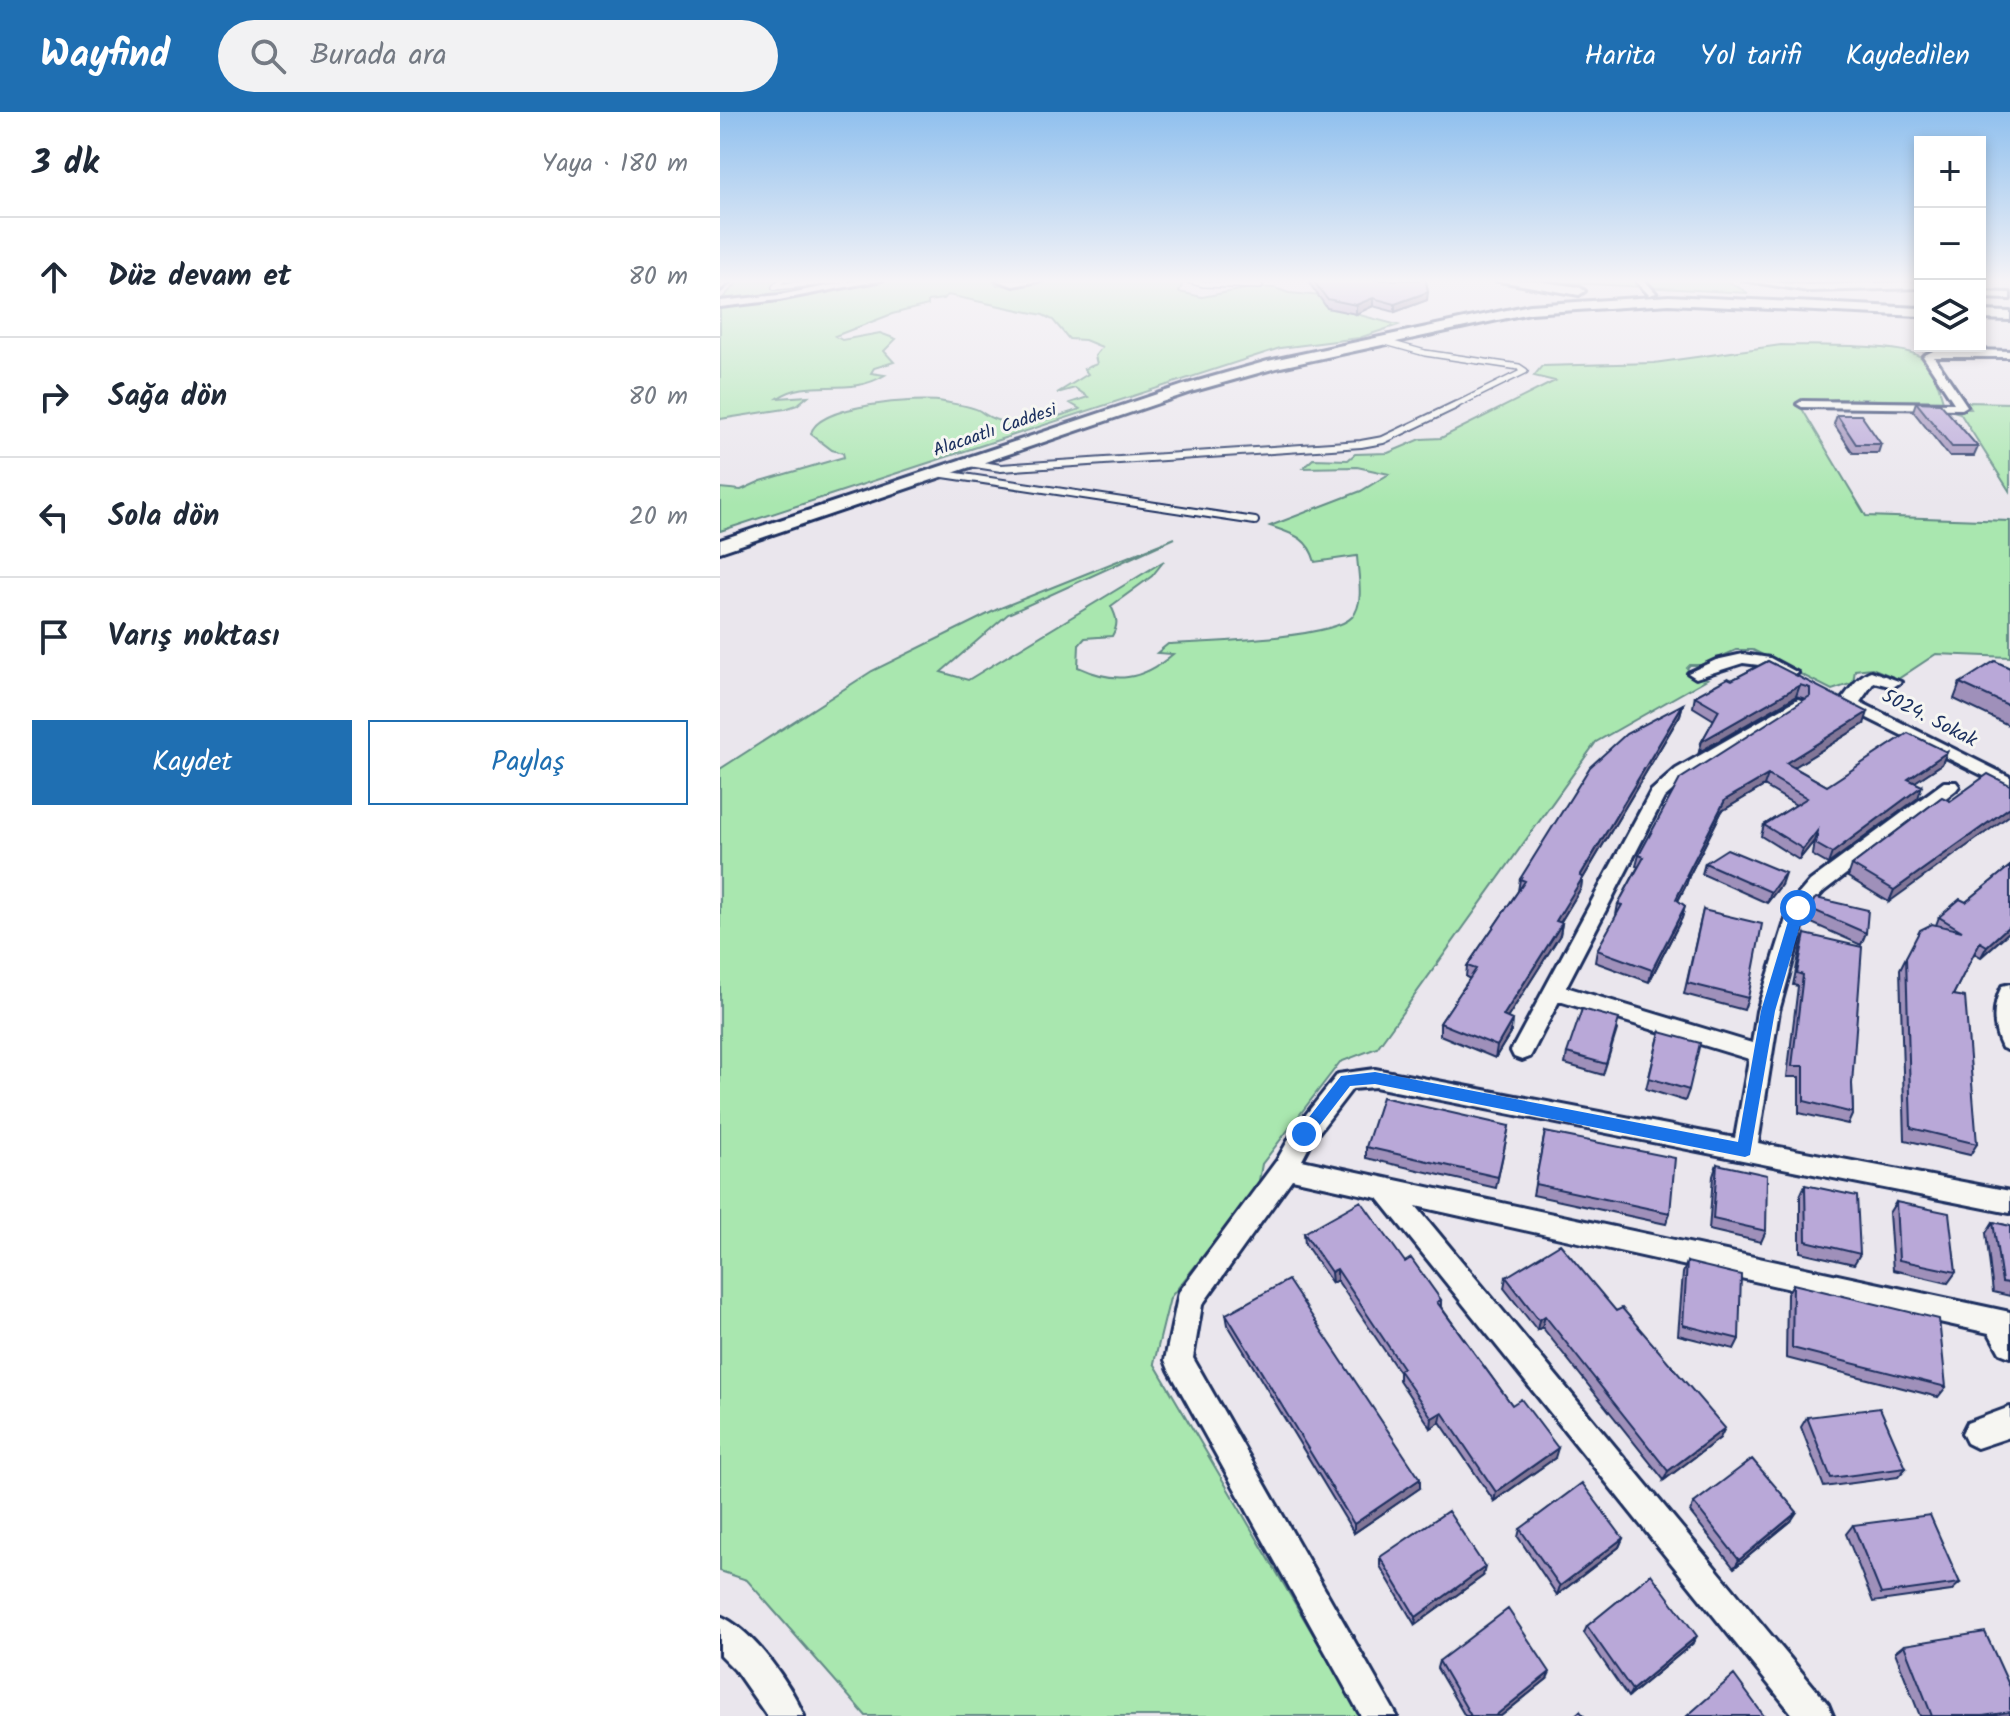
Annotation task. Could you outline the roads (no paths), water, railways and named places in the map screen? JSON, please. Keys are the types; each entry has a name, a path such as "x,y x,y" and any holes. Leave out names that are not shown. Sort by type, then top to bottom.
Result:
{"main road":[{"name":"Alacaatlı Caddesi","path":"720,546 1189,388 1314,355"}],"street":[{"path":"1802,404 1962,406 1929,357 1932,355"},
{"path":"1696,673 1730,659 1744,657 1762,660 1801,678"},
{"path":"1851,704 1858,689 1871,676 1893,682"},
{"name":"5024. Sokak","path":"1826,691 2010,784"},
{"path":"1522,1051 1657,795 1682,773 1798,704"},
{"path":"1745,1150 1768,1011 1798,908 1817,886 1950,786"},
{"path":"1552,991 1763,1055"},
{"path":"2010,992 2005,1000 2004,1016 2010,1042"},
{"path":"1380,1716 1179,1360 1189,1301 1286,1167 1304,1134 1346,1080 1375,1078 2010,1202"},
{"path":"1286,1167 2006,1331"},
{"path":"1387,1190 1816,1716"},
{"path":"1977,1433 2010,1422"},
{"path":"720,1632 747,1658 787,1716"}],"lane":[{"path":"963,462 1001,468 1361,444 1383,440 1525,371 1519,367 1437,355"},
{"path":"935,472 1255,521"}]}
